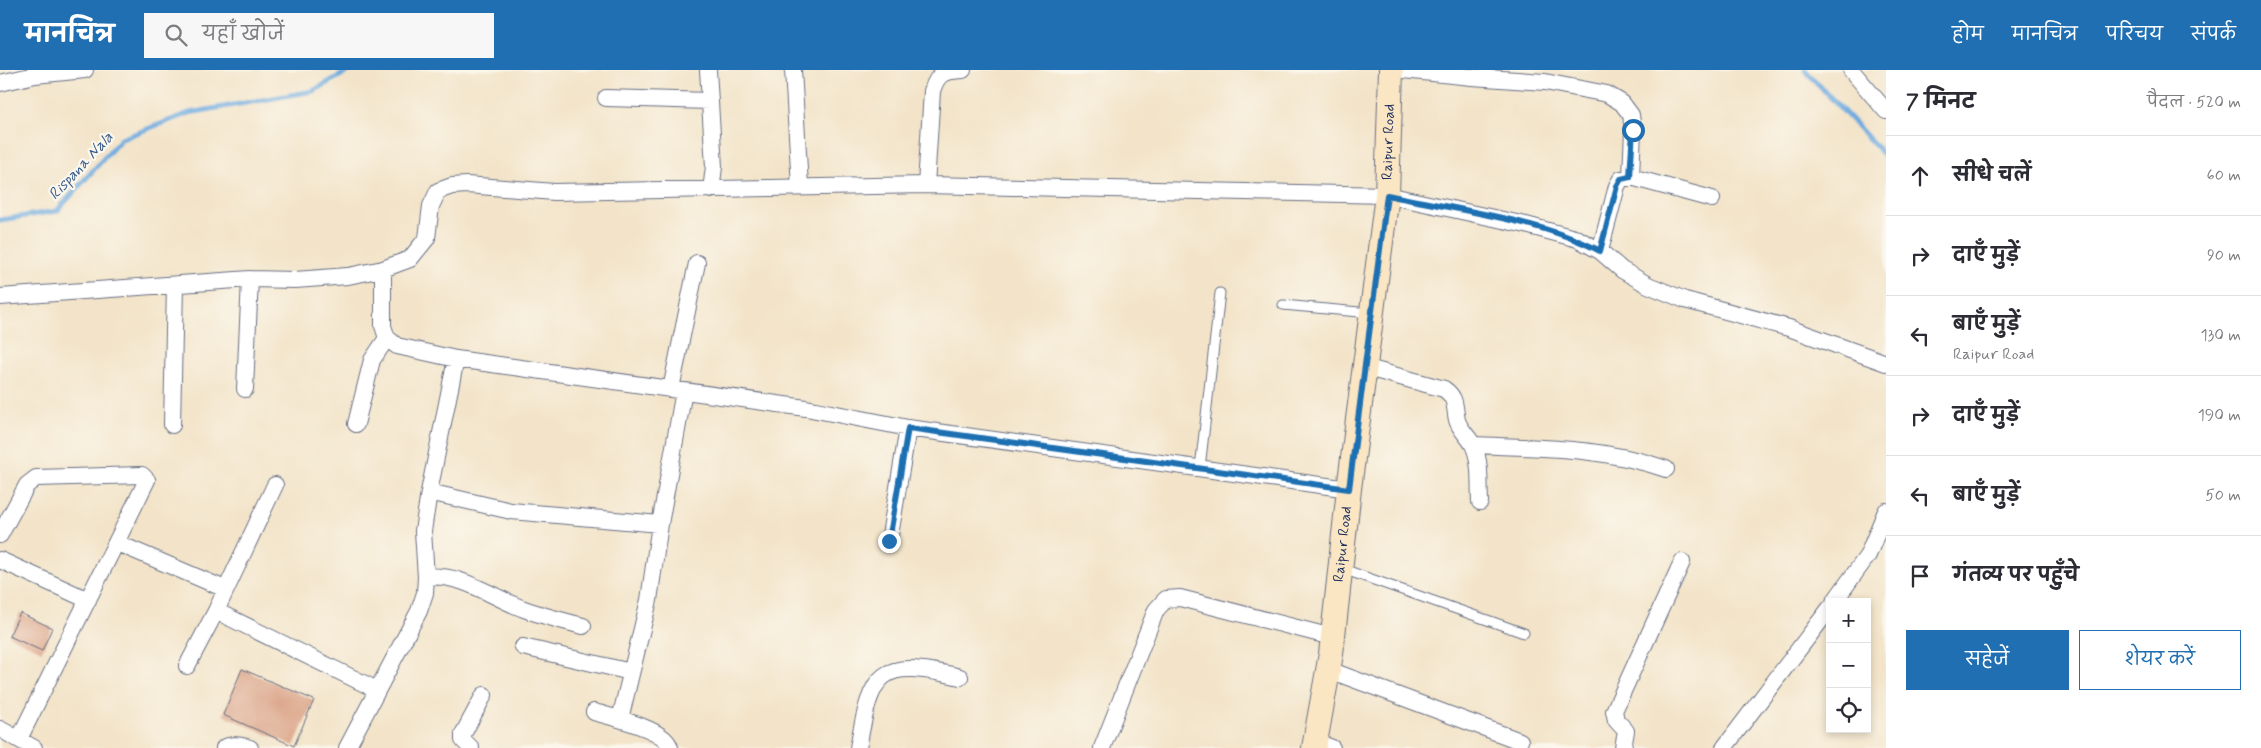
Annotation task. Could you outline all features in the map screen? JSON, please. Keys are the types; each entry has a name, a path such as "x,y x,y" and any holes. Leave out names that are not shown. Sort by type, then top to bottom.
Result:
{"main road":[{"name":"Raipur Road","path":"1321,746 1349,489 1387,195 1391,70"}],"street":[{"path":"0,82 35,75 85,70"},
{"path":"708,70 714,167 711,190"},
{"path":"793,70 800,186"},
{"path":"926,185 932,91 936,79 946,71 963,70"},
{"path":"1403,70 1472,78 1544,82 1607,94 1622,103 1631,115 1633,130 1630,177"},
{"path":"1851,70 1886,111"},
{"path":"606,98 710,101"},
{"path":"1600,251 1617,186 1621,179 1630,177 1712,200"},
{"path":"0,297 250,279 295,280 348,276 383,269 410,259 427,238 431,206 438,191 452,186 467,185 554,192 926,185 1387,195 1526,225 1578,239 1600,251 1622,270 1658,289 1685,300 1789,328 1886,364"},
{"path":"620,719 649,600 677,390 697,263"},
{"path":"383,269 383,326 388,338 397,346 456,359 806,408 908,428 1349,489"},
{"path":"245,389 250,279"},
{"path":"172,425 175,285"},
{"path":"356,424 372,360 388,338"},
{"path":"346,748 419,611 425,593 426,577 423,531 428,492 456,359"},
{"path":"1364,367 1444,389 1451,393 1455,401 1457,420 1461,431 1474,446 1480,502"},
{"path":"889,541 908,428"},
{"path":"1474,446 1600,452 1635,459 1666,469"},
{"path":"0,536 27,485 36,478 142,475 146,477 147,485 19,739"},
{"path":"187,666 216,611 275,485"},
{"path":"428,492 511,511 660,524"},
{"path":"1837,598 1868,555 1885,516"},
{"path":"117,543 225,589"},
{"path":"0,560 88,600"},
{"path":"1624,748 1626,731 1616,720 1614,711 1682,562"},
{"path":"426,577 452,578 522,608 583,626"},
{"path":"1102,748 1156,610 1166,599 1180,598 1332,637"},
{"path":"216,611 377,690"},
{"path":"1724,748 1826,613"},
{"path":"523,647 631,672"},
{"path":"858,748 869,694 880,677 897,669 930,670 960,676"},
{"path":"1328,670 1520,741"},
{"path":"471,748 463,740 463,734 484,696"},
{"path":"594,712 620,719 663,736 669,743 670,748"},
{"path":"0,729 34,748"},
{"path":"224,748 240,745 250,748"}],"lane":[{"path":"1200,468 1220,294"},
{"path":"1283,305 1371,313"},
{"path":"1340,568 1524,634"}],"building":[{"path":"20,613 52,628 42,651 9,636"},
{"path":"242,669 314,700 294,746 223,715"}],"waterway":[{"name":"Rispana Nala","path":"0,220 57,211 121,139 189,113 313,91 350,70"},
{"name":"Rispana Nala","path":"1805,70 1886,157"}],"route":[{"path":"889,541 908,428 1349,489 1387,195 1526,225 1578,239 1600,251 1617,186 1621,179 1630,177 1633,130"}]}
